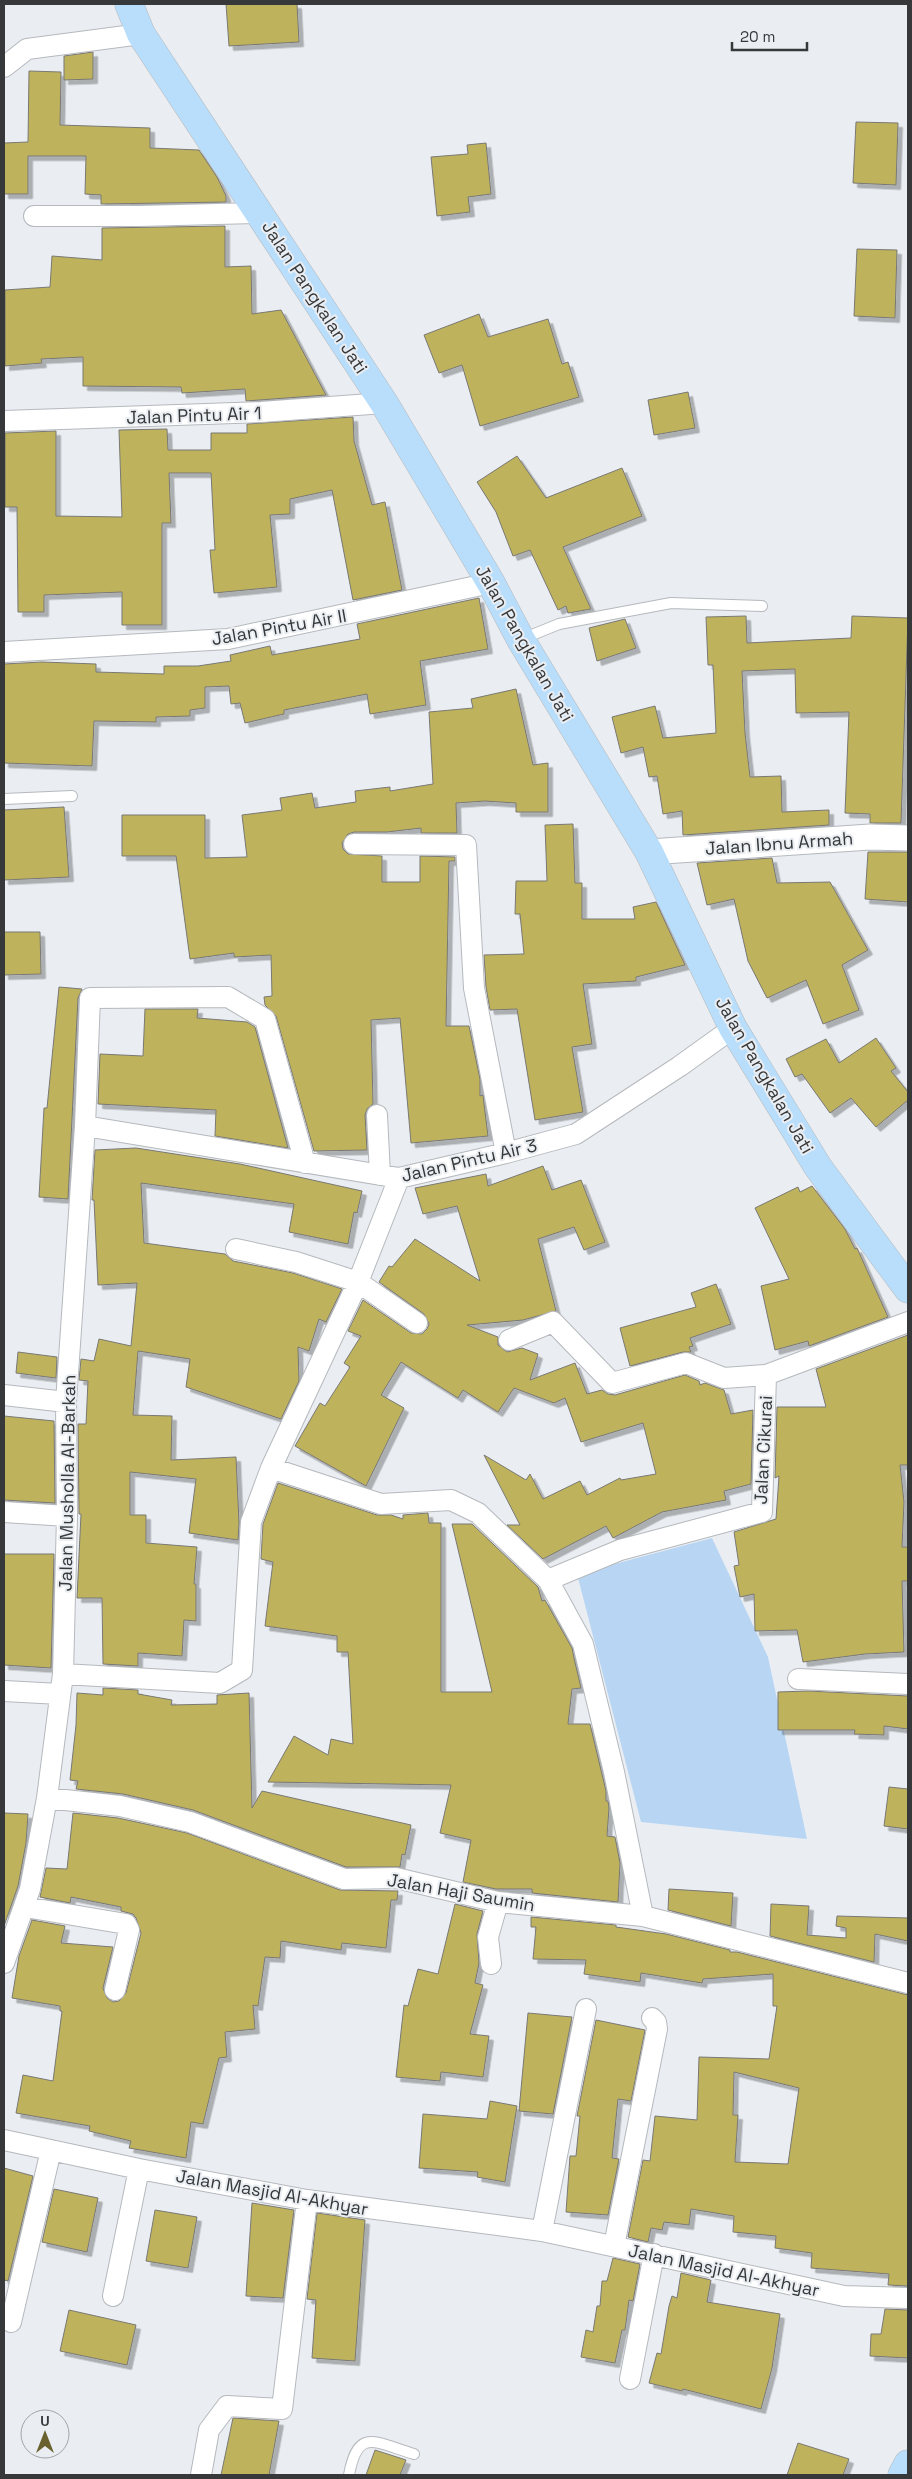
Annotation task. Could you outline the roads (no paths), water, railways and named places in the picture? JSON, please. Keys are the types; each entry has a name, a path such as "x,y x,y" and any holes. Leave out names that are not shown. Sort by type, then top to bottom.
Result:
{"main road":[{"name":"Jalan Pangkalan Jati","path":"129,4 141,34 384,403 491,584 521,640 649,852 733,1028 818,1167 908,1289"},
{"path":"902,2475 908,2464"}],"street":[{"path":"4,67 27,48 141,34"},
{"path":"34,216 260,213"},
{"name":"Jalan Pintu Air 1","path":"4,421 252,413 384,403"},
{"name":"Jalan Pintu Air II","path":"4,652 228,639 491,584"},
{"name":"Jalan Ibnu Armah","path":"649,852 870,837 908,838"},
{"path":"354,844 466,845 474,988 506,1154"},
{"name":"Jalan Musholla Al-Barkah","path":"4,1963 25,1907 47,1798 63,1674 67,1516 66,1402 85,1126 90,998 228,997 265,1019 305,1163"},
{"name":"Jalan Pintu Air 3","path":"85,1126 390,1176 506,1154 576,1134 733,1028"},
{"path":"63,1674 220,1683 242,1670 251,1522 271,1468 358,1282 390,1176 377,1116"},
{"path":"236,1249 296,1262 358,1282 417,1323"},
{"path":"509,1340 553,1322 612,1382 686,1363 724,1378 766,1375"},
{"name":"Jalan Cikurai","path":"548,1580 620,1550 762,1512 766,1375 908,1322"},
{"path":"4,1395 66,1402"},
{"path":"271,1468 381,1504 451,1500 478,1513 548,1580 583,1644 614,1772 643,1916"},
{"path":"4,1512 67,1516"},
{"path":"798,1679 908,1684"},
{"path":"4,1691 60,1694"},
{"name":"Jalan Haji Saumin","path":"47,1798 120,1806 190,1822 344,1879 396,1878 498,1902 643,1916 908,1983"},
{"path":"491,1964 488,1937 498,1902"},
{"path":"25,1907 126,1924 129,1930 115,1990"},
{"path":"542,2231 586,2009"},
{"path":"614,2246 657,2029 656,2022 652,2018"},
{"name":"Jalan Masjid Al-Akhyar","path":"4,2140 139,2169 307,2200 542,2231 844,2296 908,2298"},
{"path":"11,2322 51,2150"},
{"path":"113,2296 139,2169"},
{"path":"201,2475 209,2430 227,2406 282,2408 307,2200"},
{"path":"630,2379 654,2254"}],"lane":[{"path":"521,640 559,624 671,603 762,606"},
{"path":"4,799 72,796"},
{"path":"349,2475 353,2454 359,2445 370,2442 414,2454"}]}
